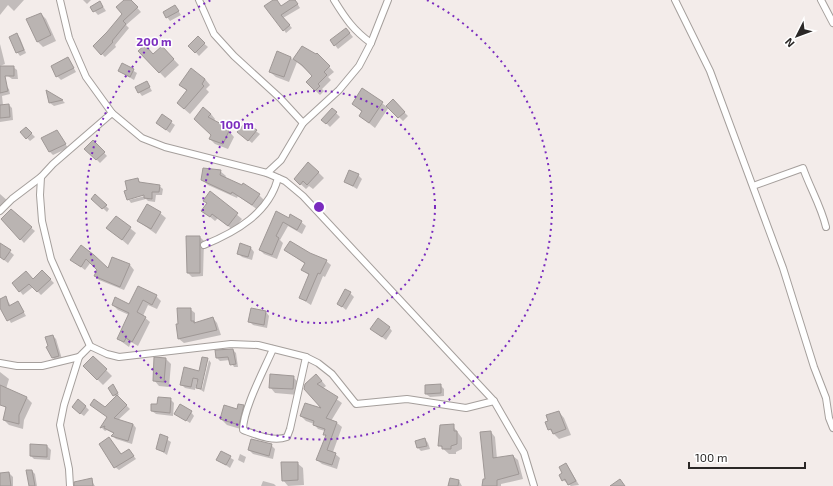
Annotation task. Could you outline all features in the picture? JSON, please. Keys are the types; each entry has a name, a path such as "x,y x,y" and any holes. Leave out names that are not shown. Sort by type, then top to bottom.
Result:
{"street":[{"path":"60,0 69,38 86,78 112,113 142,138 165,147 267,173 285,181 303,196 494,401 524,453 534,486"},
{"path":"199,0 214,34 234,56 280,98 303,123"},
{"path":"334,0 347,22 358,34 371,43"},
{"path":"267,173 281,160 303,123 352,76 359,66 371,43 388,0"},
{"path":"675,0 710,70 753,186 783,268 814,367 826,398 829,418 833,428"},
{"path":"821,0 833,23"},
{"path":"0,211 12,199 41,177 53,164 112,113"},
{"path":"753,186 803,168 813,195 820,207 826,227"},
{"path":"41,177 40,195 42,221 51,259 90,346 107,354 119,357 231,344 258,345 306,356 318,363 332,374 359,406 371,402 408,399 466,408 494,401"},
{"path":"204,245 236,230 259,212 271,195 278,178"},
{"path":"70,486 69,469 60,425 64,405 79,357 90,346"},
{"path":"272,349 246,413 243,430 280,440 287,437 290,429 306,356"},
{"path":"0,363 17,366 42,366 79,357"}],"building":[{"path":"124,0 131,0 138,7 123,21 126,24 101,55 93,46 122,14 116,7"},
{"path":"273,0 277,0 281,6 290,0 295,0 298,4 281,15 290,25 283,31 264,6"},
{"path":"100,1 103,7 93,12 90,7"},
{"path":"175,5 179,11 166,18 163,12"},
{"path":"41,13 51,35 37,42 26,19"},
{"path":"346,28 350,33 334,46 330,40"},
{"path":"17,33 24,50 16,53 9,37"},
{"path":"198,36 205,43 195,53 188,46"},
{"path":"145,45 153,54 162,46 174,59 159,73 138,51"},
{"path":"302,46 316,54 317,53 330,66 324,72 327,75 318,84 320,86 315,91 306,82 312,76 302,65 293,59"},
{"path":"277,51 291,57 284,77 269,72"},
{"path":"68,57 74,68 56,77 51,66"},
{"path":"122,63 134,69 130,77 118,71"},
{"path":"0,66 14,66 14,76 5,76 8,91 0,93"},
{"path":"191,68 205,79 202,84 204,86 184,109 177,103 187,90 179,85"},
{"path":"147,81 150,87 138,93 135,87"},
{"path":"362,88 383,102 369,123 359,116 362,111 352,104"},
{"path":"46,90 63,100 49,103"},
{"path":"393,99 405,112 398,118 386,106"},
{"path":"9,104 10,117 0,118 0,105"},
{"path":"203,107 211,114 208,117 227,127 226,129 229,131 223,144 209,139 211,135 194,119"},
{"path":"332,108 337,112 326,124 321,120"},
{"path":"162,114 172,121 166,130 156,123"},
{"path":"245,123 257,130 248,141 237,132"},
{"path":"26,127 32,133 26,139 20,132"},
{"path":"57,130 66,144 49,152 41,138"},
{"path":"93,140 105,152 96,160 84,149"},
{"path":"308,162 319,172 307,185 303,181 300,185 294,179"},
{"path":"203,168 221,170 220,175 242,185 243,183 260,194 252,205 232,192 231,194 201,180"},
{"path":"349,170 359,174 353,186 344,182"},
{"path":"138,178 139,182 160,185 159,192 152,192 152,199 144,198 144,195 127,200 124,191 127,190 125,181"},
{"path":"210,191 238,213 228,226 212,214 210,217 201,211 207,203 203,201"},
{"path":"95,194 107,205 102,209 91,199"},
{"path":"147,204 161,212 151,229 137,221"},
{"path":"11,209 32,227 20,240 1,219"},
{"path":"276,211 289,218 290,214 302,221 297,230 283,222 276,236 279,238 272,255 259,250"},
{"path":"116,216 131,227 122,240 106,228"},
{"path":"186,236 200,236 200,273 187,273"},
{"path":"290,241 310,253 327,260 320,274 318,273 306,301 299,298 309,274 301,270 305,263 284,250"},
{"path":"0,243 11,250 4,260 0,257"},
{"path":"240,243 251,247 248,257 237,254"},
{"path":"81,245 108,268 112,257 130,264 120,287 94,276 97,270 86,259 81,267 70,260"},
{"path":"42,270 51,279 37,292 29,284 19,292 12,283 26,271 33,279"},
{"path":"138,286 157,295 152,305 143,300 137,312 146,317 132,342 126,338 124,342 117,339 129,313 112,305 115,297 129,304"},
{"path":"345,289 351,292 342,307 337,304"},
{"path":"6,296 9,306 18,301 24,312 7,321 0,308 0,299"},
{"path":"177,308 191,308 191,321 194,321 194,323 213,317 217,330 178,339 176,324 178,324"},
{"path":"251,308 266,311 264,325 248,322"},
{"path":"378,318 390,327 382,337 370,329"},
{"path":"53,335 59,356 52,358 46,347 48,346 45,337"},
{"path":"233,349 236,364 230,365 228,357 216,358 215,350"},
{"path":"93,356 107,369 97,380 83,366"},
{"path":"154,357 166,358 164,382 153,381"},
{"path":"202,357 208,358 201,389 196,388 198,379 193,378 191,387 180,385 184,367 199,371"},
{"path":"270,374 294,376 293,389 269,388"},
{"path":"316,374 322,381 317,384 338,397 326,418 337,422 327,450 336,453 332,465 316,460 326,435 323,435 325,429 313,425 314,421 300,416 305,403 321,408 304,389 305,384"},
{"path":"113,384 118,393 113,396 108,388"},
{"path":"441,384 441,393 425,394 425,385"},
{"path":"0,385 27,397 19,415 19,424 3,420 6,407 0,405"},
{"path":"117,395 127,405 114,418 133,424 128,441 111,436 114,433 104,428 105,426 100,428 107,417 90,405 94,399 105,407"},
{"path":"158,397 171,398 170,413 151,411 151,404 157,404"},
{"path":"78,399 86,406 80,414 72,407"},
{"path":"180,404 192,411 186,421 174,414"},
{"path":"238,404 244,405 239,425 220,419 224,405 237,409"},
{"path":"559,411 566,429 553,434 551,429 548,430 545,422 548,421 546,415"},
{"path":"454,424 454,431 457,431 457,444 451,446 451,449 442,449 442,446 438,446 440,425"},
{"path":"491,431 493,458 513,455 519,474 497,480 497,486 482,486 483,479 485,479 480,432"},
{"path":"160,434 168,437 164,452 156,449"},
{"path":"109,437 121,454 129,449 134,456 114,468 99,444"},
{"path":"425,438 427,446 417,448 415,441"},
{"path":"251,439 272,444 269,456 248,450"},
{"path":"30,444 47,445 47,457 30,456"},
{"path":"221,451 231,456 226,465 216,460"},
{"path":"281,462 298,462 298,480 282,481"},
{"path":"566,463 576,481 568,485 565,479 562,481 559,475 562,473 559,467"},
{"path":"26,470 32,470 35,486 29,486"},
{"path":"9,472 11,486 0,486 0,473"},
{"path":"92,478 93,486 74,486 74,482"},
{"path":"450,478 459,480 458,486 448,486"},
{"path":"620,479 625,486 610,486"}]}
